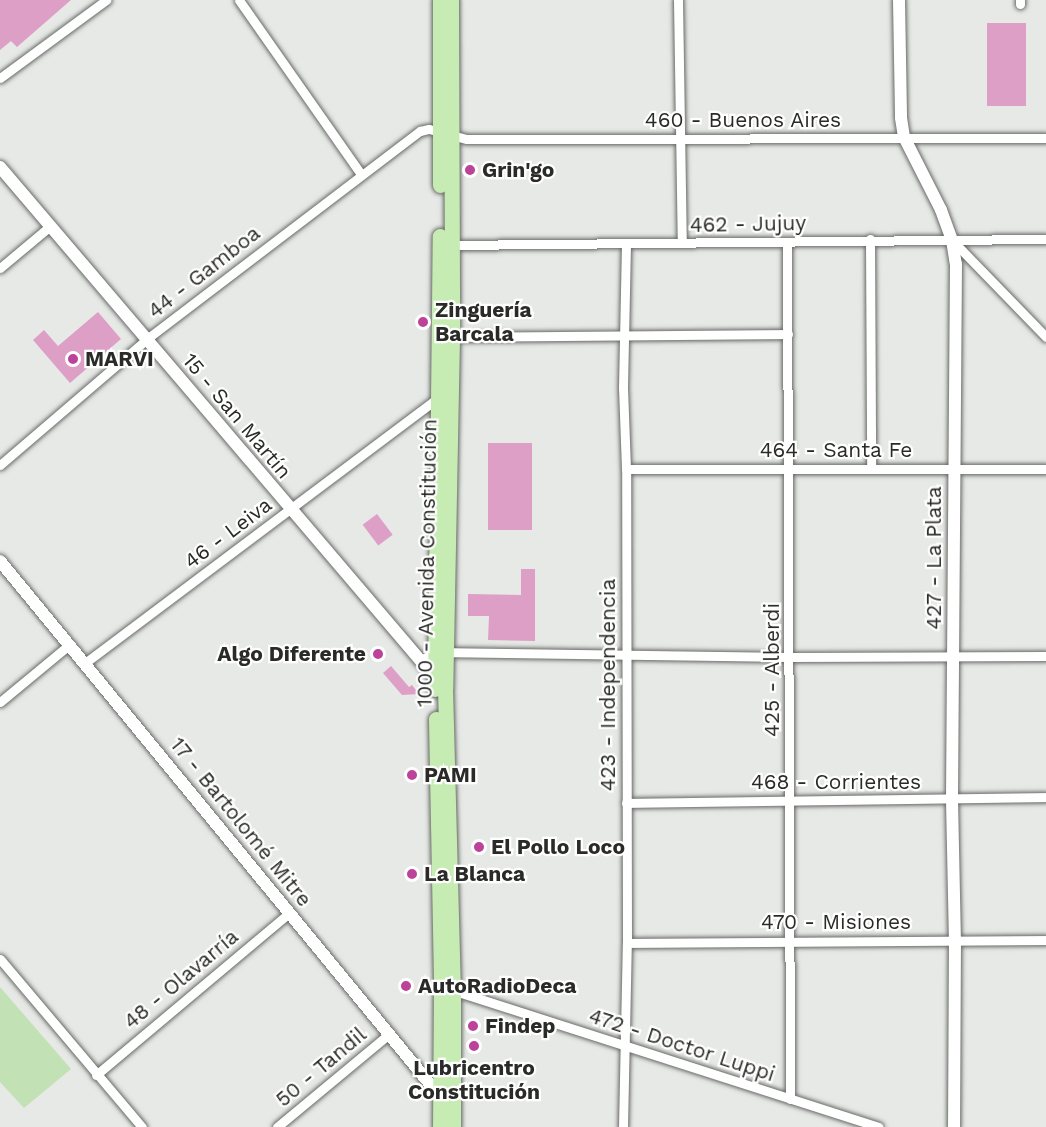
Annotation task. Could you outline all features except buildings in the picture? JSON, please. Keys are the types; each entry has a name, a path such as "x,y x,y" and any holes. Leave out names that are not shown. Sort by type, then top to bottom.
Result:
{"main road":[{"name":"1000 - Avenida Constitución","path":"440,0 452,336 440,652"},
{"name":"1000 - Avenida Constitución","path":"440,1127 446,1100 447,989 440,683 438,398 451,0"},
{"name":"1000 - Avenida Constitución","path":"446,1100 453,1127"}],"street":[{"path":"0,78 106,0"},
{"path":"239,0 361,174"},
{"path":"678,0 678,138 682,243"},
{"name":"427 - La Plata","path":"899,0 901,118 904,137 941,210 952,240 956,264 952,800 955,939 954,1127"},
{"name":"44 - Gamboa","path":"0,465 148,338 361,174 420,131 429,129 446,135"},
{"name":"460 - Buenos Aires","path":"446,135 678,138 1046,138"},
{"name":"15 - San Martín","path":"0,167 440,683"},
{"path":"0,268 49,227"},
{"name":"462 - Jujuy","path":"450,245 1046,239"},
{"path":"870,240 871,468"},
{"path":"952,240 1046,337"},
{"name":"425 - Alberdi","path":"787,242 790,1099"},
{"name":"423 - Independencia","path":"624,1127 627,943 626,470 623,387 626,243"},
{"path":"452,336 788,334"},
{"name":"46 - Leiva","path":"85,663 451,388"},
{"name":"464 - Santa Fe","path":"626,470 954,467 1046,469"},
{"name":"17 - Bartolomé Mitre","path":"0,561 290,912 388,1035 446,1100"},
{"path":"0,702 69,645"},
{"path":"419,660 440,652 790,657 1046,656"},
{"name":"468 - Corrientes","path":"626,803 1046,797"},
{"name":"48 - Olavarría","path":"96,1074 290,912"},
{"name":"470 - Misiones","path":"627,943 790,940 1046,940"},
{"path":"0,959 142,1127"},
{"name":"472 - Doctor Luppi","path":"447,989 878,1127"},
{"name":"50 - Tandil","path":"277,1127 388,1035"}],"green space":[{"path":"0,987 71,1069 24,1108 0,1082"}],"place":[{"name":"Grin'go","path":"470,170"},
{"name":"Zinguería Barcala","path":"423,322"},
{"name":"MARVI","path":"73,359"},
{"name":"Algo Diferente","path":"378,654"},
{"name":"PAMI","path":"412,775"},
{"name":"El Pollo Loco","path":"479,847"},
{"name":"La Blanca","path":"412,874"},
{"name":"AutoRadioDeca","path":"406,986"},
{"name":"Findep","path":"473,1026"},
{"name":"Lubricentro Constitución","path":"474,1046"}]}
